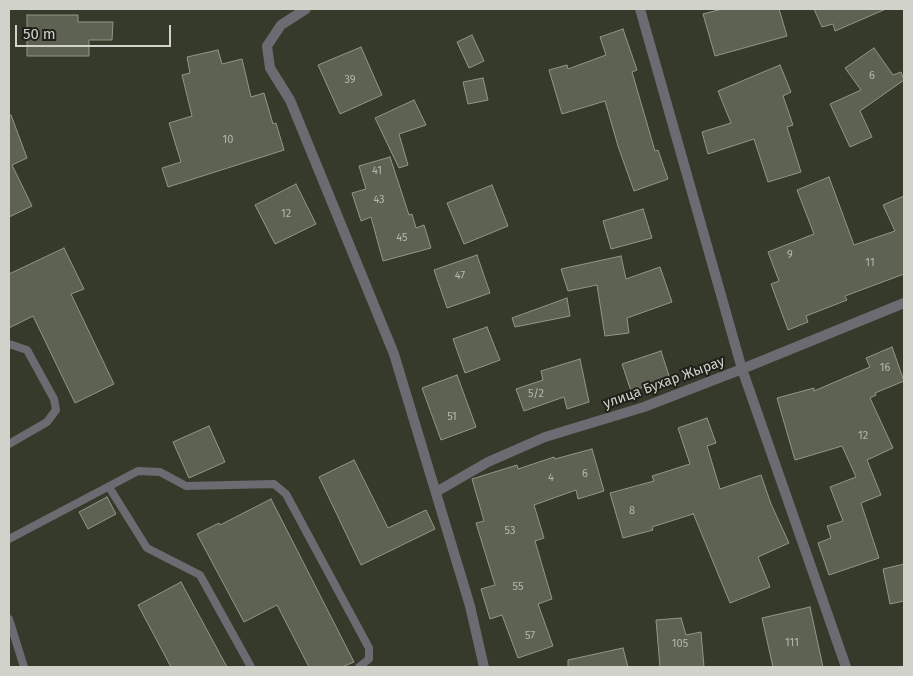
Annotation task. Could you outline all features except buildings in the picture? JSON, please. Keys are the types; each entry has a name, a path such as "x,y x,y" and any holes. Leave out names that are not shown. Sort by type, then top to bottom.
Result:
{"street":[{"path":"306,9 281,25 267,46 270,68 290,100 394,354 470,606 484,667"},
{"path":"640,9 742,369 846,667"},
{"name":"улица Бухар Жырау","path":"436,492 488,462 545,437 644,406 742,369 904,303"}],"lane":[{"path":"9,344 27,350 54,399 56,410 47,422 9,444"},
{"path":"9,539 138,471 160,472 186,486 274,484 286,494 369,648 368,659 358,667"},
{"path":"108,487 147,548 200,575 251,667"},
{"path":"9,619 24,667"}]}
